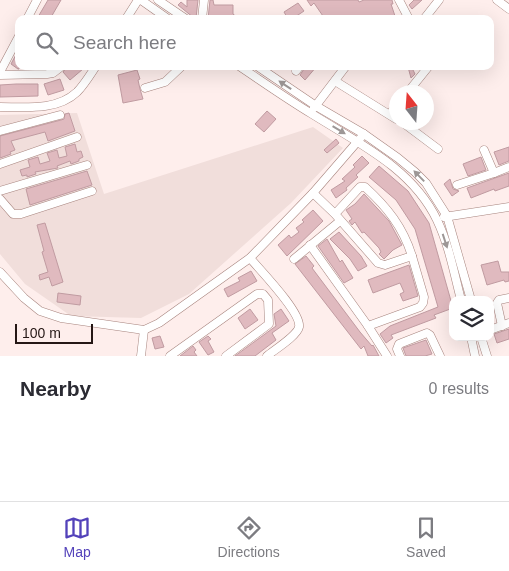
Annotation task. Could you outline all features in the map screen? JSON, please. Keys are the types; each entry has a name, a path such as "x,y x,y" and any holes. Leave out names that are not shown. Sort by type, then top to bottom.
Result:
{"street":[{"path":"29,15 37,0"},
{"path":"129,15 139,0 162,15"},
{"path":"158,0 180,15"},
{"path":"202,15 204,0"},
{"path":"399,0 406,15"},
{"path":"427,15 440,0"},
{"path":"496,0 509,8"},
{"path":"15,44 0,74 47,74 57,70"},
{"path":"0,107 57,104 79,90 93,70"},
{"path":"145,88 165,82 178,70"},
{"path":"245,70 358,142 408,178 422,195 437,219 460,296"},
{"path":"263,70 316,106 364,134 415,172 426,183 448,216 470,296"},
{"path":"310,113 343,70"},
{"path":"414,85 426,70"},
{"path":"335,81 389,114"},
{"path":"0,132 60,115"},
{"path":"413,130 438,149"},
{"path":"0,272 24,298 40,311 61,318 144,330 159,323 250,258 313,193 364,134"},
{"path":"0,164 78,136"},
{"path":"484,150 494,172"},
{"path":"0,191 87,165"},
{"path":"457,186 509,167"},
{"path":"334,214 360,187 365,187 382,203 399,225 407,240 412,256 424,297 423,303 420,307 368,326"},
{"path":"0,199 12,214 21,214 92,191"},
{"path":"313,193 378,263 385,265 412,256"},
{"path":"437,219 509,207"},
{"path":"294,258 340,221"},
{"path":"310,245 387,356"},
{"path":"250,258 298,316 299,327 295,334 267,356"},
{"path":"170,356 258,294 263,294 268,300 269,324 226,356"},
{"path":"505,324 497,303 499,300 509,298"},
{"path":"141,356 144,330"},
{"path":"400,356 397,349 399,344 427,333 430,335 440,356"},
{"path":"472,341 475,356"},
{"path":"482,341 487,356"}],"shaded area":[{"path":"77,113 104,194 313,127 343,148 291,203 189,294 141,318 71,316 25,284 0,254 0,115"}],"building":[{"path":"48,0 61,0 52,15 39,15"},
{"path":"187,0 198,0 196,15 190,15 178,5 181,2 187,7"},
{"path":"210,0 213,0 214,5 233,5 234,15 208,15"},
{"path":"307,0 358,0 359,2 364,0 392,0 393,4 391,4 395,15 322,15 314,3 311,6"},
{"path":"414,0 422,0 412,9 409,5"},
{"path":"298,3 304,11 298,15 286,15 284,12"},
{"path":"15,56 15,67 11,64"},
{"path":"65,70 82,70 70,80 63,72"},
{"path":"137,70 143,99 123,103 118,75"},
{"path":"303,70 314,70 305,80 300,75"},
{"path":"409,70 413,70 415,74 411,78"},
{"path":"60,79 64,90 48,95 44,84"},
{"path":"38,84 38,96 0,97 0,85"},
{"path":"267,111 276,119 264,132 255,124"},
{"path":"69,113 75,131 48,141 45,132 11,141 15,150 10,152 11,154 0,158 0,136 64,119 65,114"},
{"path":"336,139 339,143 327,153 324,150"},
{"path":"75,144 77,152 81,151 83,157 79,161 71,164 70,161 57,166 58,168 35,172 36,174 27,177 27,175 22,176 20,170 30,167 28,160 38,157 40,164 50,161 47,153 57,150 59,158 67,156 65,147"},
{"path":"509,147 509,161 499,165 494,152"},
{"path":"362,156 369,163 356,175 358,177 346,188 347,190 336,198 331,190 345,181 342,179 355,167 353,165"},
{"path":"481,157 486,170 468,176 463,164"},
{"path":"379,166 408,191 429,223 450,296 449,309 434,315 436,318 391,335 393,338 386,343 380,334 390,326 438,307 415,229 396,200 369,177"},
{"path":"87,171 92,185 30,205 26,189"},
{"path":"509,173 509,186 495,191 494,189 471,198 467,188"},
{"path":"450,179 453,189 459,191 452,196 444,184"},
{"path":"364,194 389,221 402,245 393,250 384,259 379,254 381,252 379,248 364,232 362,233 355,222 352,225 349,221 352,219 346,210"},
{"path":"313,210 323,221 287,256 278,245 289,235 291,238 299,232 296,228 304,222 302,220"},
{"path":"45,223 63,282 52,286 49,277 40,280 39,275 48,272 37,225"},
{"path":"339,232 361,256 367,266 358,271 350,259 330,239"},
{"path":"327,239 340,262 342,260 353,278 344,283 318,246"},
{"path":"306,256 314,266 312,268 360,332 373,345 379,356 368,356 364,346 361,349 295,264"},
{"path":"498,261 501,272 509,272 509,281 505,282 504,280 487,285 481,265"},
{"path":"409,265 418,296 403,301 400,294 404,292 400,283 373,293 368,280"},
{"path":"251,271 257,281 228,297 224,289 240,281 238,278"},
{"path":"58,293 81,296 80,305 57,302"},
{"path":"250,309 258,320 245,329 238,318"},
{"path":"281,309 289,321 272,333 276,340 255,356 235,356 276,326 274,314"},
{"path":"509,329 509,339 497,343 494,334"},
{"path":"160,336 164,347 155,349 152,338"},
{"path":"208,336 211,339 208,341 214,352 208,355 199,342"},
{"path":"426,340 432,354 406,356 403,348"},
{"path":"193,346 197,356 180,356"}]}
